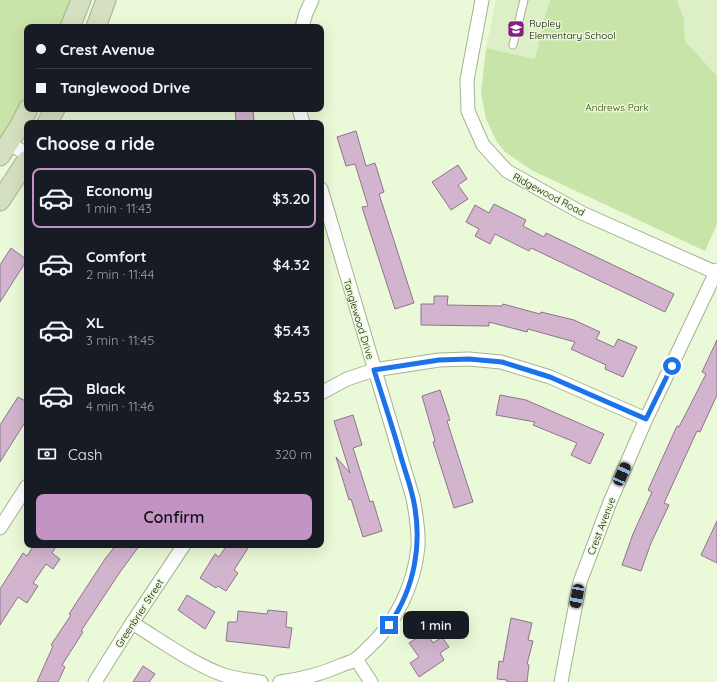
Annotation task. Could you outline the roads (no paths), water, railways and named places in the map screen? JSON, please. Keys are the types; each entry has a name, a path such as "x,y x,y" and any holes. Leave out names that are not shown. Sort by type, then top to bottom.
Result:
{"main road":[{"path":"71,24 81,0"},
{"path":"97,24 106,0"},
{"path":"4,149 26,112"},
{"path":"0,201 24,165"}],"street":[{"path":"303,24 312,0"},
{"name":"Ridgewood Road","path":"482,0 467,80 468,112 483,145 507,171 582,212 717,272"},
{"path":"4,149 24,153"},
{"name":"Tanglewood Drive","path":"280,682 296,680 319,674 356,659 380,637 397,613 407,590 414,569 418,546 418,527 413,498 324,215"},
{"name":"Crest Avenue","path":"561,682 580,582 610,502 646,419 717,272"},
{"path":"324,391 348,379 374,370 439,360 469,359 502,362 550,377 646,419"},
{"path":"0,528 24,491"},
{"name":"Greenbrier Street","path":"95,682 182,548"},
{"path":"132,623 200,664 223,675 241,680 261,682"},
{"path":"356,659 372,682"}],"lane":[{"path":"513,45 524,0"}],"place":[{"name":"Rupley Elementary School","path":"516,29"}],"park label":[{"name":"Andrews Park","path":"617,107"}]}
